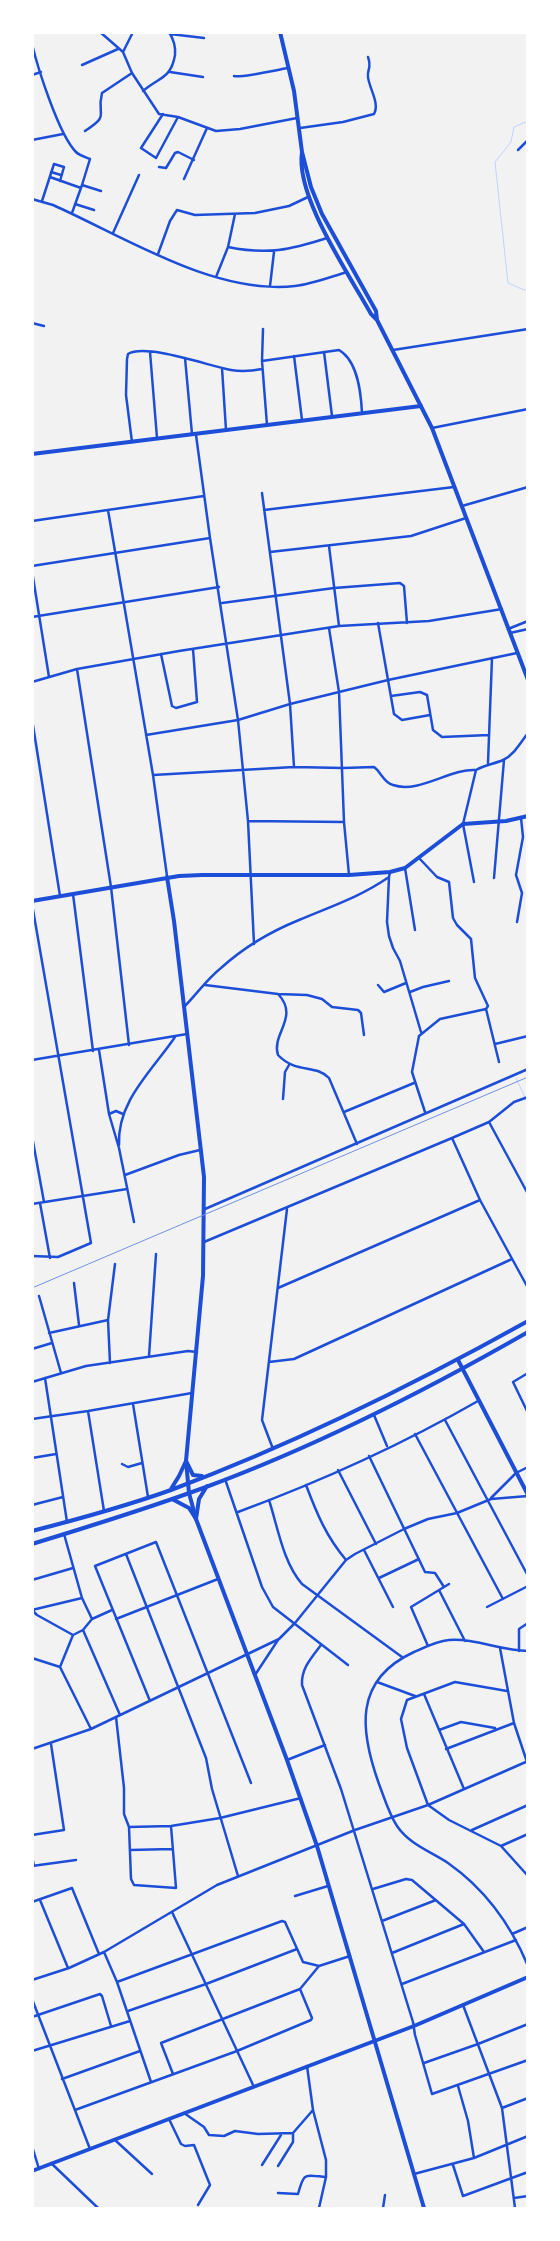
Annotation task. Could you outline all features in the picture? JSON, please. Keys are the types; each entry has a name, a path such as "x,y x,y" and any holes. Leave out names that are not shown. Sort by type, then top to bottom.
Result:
{"main road":[{"path":"280,32 290,68 302,152 315,200 376,311 377,320"},
{"path":"302,152 300,161 308,197 371,314 377,320 432,428 502,609 516,653 528,680"},
{"path":"332,244 337,241"},
{"path":"348,272 353,270"},
{"path":"32,454 421,406"},
{"path":"32,903 60,896 167,877 202,875 389,875 405,868 463,824 528,816"},
{"path":"167,877 202,1150 204,1242 197,1352 186,1461 188,1493 317,1846 424,2208"},
{"path":"32,1532 170,1490 312,1432 458,1360 528,1321"},
{"path":"32,1544 172,1499 315,1442 462,1369 528,1332"},
{"path":"458,1360 528,1495"},
{"path":"312,1432 315,1442"},
{"path":"186,1461 193,1475 207,1476"},
{"path":"170,1490 186,1461"},
{"path":"196,1519 199,1499 207,1486"},
{"path":"172,1499 189,1508 196,1519"},
{"path":"32,2171 414,2026 528,1977"}],"street":[{"path":"100,32 122,52 132,73 156,111 216,131 298,118"},
{"path":"122,52 133,32"},
{"path":"170,33 204,38"},
{"path":"170,33 175,44 170,72"},
{"path":"32,44 34,59 41,72 63,134 76,153 90,159 72,213"},
{"path":"82,65 118,49"},
{"path":"300,128 343,122 374,114 376,107 368,76 371,66 368,57"},
{"path":"234,76 243,77 253,73 290,68"},
{"path":"32,75 41,72"},
{"path":"143,90 170,72 203,76"},
{"path":"85,131 102,117 102,93 132,73"},
{"path":"163,114 141,148 156,158 178,117"},
{"path":"184,179 207,128"},
{"path":"32,140 63,134"},
{"path":"518,150 528,140"},
{"path":"159,167 166,168 175,153 178,152 194,160"},
{"path":"42,201 54,164 64,167 60,181"},
{"path":"51,172 61,176"},
{"path":"113,233 139,175"},
{"path":"50,177 101,192"},
{"path":"158,254 170,221 177,210 195,215 272,211 308,197"},
{"path":"32,199 72,213 189,269 216,277 254,285 296,286 348,272"},
{"path":"75,204 94,210"},
{"path":"216,277 228,247 235,214"},
{"path":"228,247 274,252 298,247 328,237"},
{"path":"270,286 274,252"},
{"path":"32,323 44,326"},
{"path":"263,329 262,369 267,425"},
{"path":"393,350 528,329"},
{"path":"262,361 339,350 344,353 356,377 362,414"},
{"path":"132,443 126,396 128,354 132,352 150,352 248,372 262,369"},
{"path":"150,352 157,440"},
{"path":"324,352 332,418"},
{"path":"294,356 302,421"},
{"path":"185,358 194,435 222,603 238,720 248,821 254,944"},
{"path":"222,368 226,430"},
{"path":"432,428 528,408"},
{"path":"264,510 454,487"},
{"path":"462,506 528,487"},
{"path":"262,493 290,704 294,767"},
{"path":"32,521 204,496"},
{"path":"108,510 153,775 167,877"},
{"path":"270,552 419,535 466,518"},
{"path":"32,566 210,538"},
{"path":"329,546 339,626"},
{"path":"32,571 49,677"},
{"path":"222,603 334,588 401,583 404,588 407,623"},
{"path":"32,616 219,587"},
{"path":"32,682 77,669 228,643 339,626 407,623 466,616 502,609"},
{"path":"509,631 528,621"},
{"path":"378,623 394,714 399,719 430,715"},
{"path":"329,628 339,692 344,822 349,875"},
{"path":"509,631 528,629"},
{"path":"161,654 172,706 176,708 197,702 193,649"},
{"path":"146,735 238,720 290,704 388,680 516,653"},
{"path":"488,764 492,658"},
{"path":"77,669 112,887 129,1045"},
{"path":"391,696 425,693 427,695 433,730 442,737 489,734"},
{"path":"32,719 60,896"},
{"path":"153,775 294,767 343,768 374,766 390,784 401,786 429,782 461,771 476,770 504,759 516,750 528,733"},
{"path":"494,878 504,759"},
{"path":"474,882 463,824 476,770"},
{"path":"517,922 522,893 516,875 523,837 521,818"},
{"path":"248,821 344,822"},
{"path":"419,858 437,877 449,882 451,885 450,904 453,918 457,925 471,939 475,978 488,1006 486,1009 499,1062"},
{"path":"405,868 415,930"},
{"path":"389,875 387,922 389,936 400,961 422,1032"},
{"path":"184,1007 222,967 254,944 299,920 341,904 368,891 389,875"},
{"path":"73,894 93,1051"},
{"path":"32,903 57,1056 91,1243 69,1254 50,1258 32,1256"},
{"path":"410,992 449,981"},
{"path":"378,985 383,992 407,983"},
{"path":"205,985 278,994 306,995 322,999 332,1006 358,1010 361,1013 364,1035"},
{"path":"278,994 283,1002 287,1021 278,1042 278,1055 289,1065 325,1074 329,1078 358,1144"},
{"path":"425,1112 414,1083 412,1066 416,1044 422,1032 429,1029 440,1019 486,1009"},
{"path":"32,1060 187,1034"},
{"path":"119,1148 119,1133 123,1114 142,1080 176,1036"},
{"path":"494,1045 528,1036"},
{"path":"99,1050 109,1114 119,1148 134,1222"},
{"path":"283,1099 285,1072 289,1065"},
{"path":"204,1210 358,1144 425,1112 528,1069"},
{"path":"344,1112 414,1083"},
{"path":"204,1242 287,1209 489,1122 514,1102 528,1097"},
{"path":"109,1114 116,1111 123,1114"},
{"path":"489,1122 528,1194"},
{"path":"32,1136 44,1202"},
{"path":"452,1138 480,1200 528,1288"},
{"path":"124,1175 180,1155 202,1150"},
{"path":"32,1204 127,1189"},
{"path":"278,1288 480,1200"},
{"path":"40,1203 50,1258"},
{"path":"273,1448 262,1420 287,1209"},
{"path":"148,1356 156,1254"},
{"path":"269,1362 294,1360 512,1259"},
{"path":"110,1364 108,1320 115,1264"},
{"path":"74,1283 79,1325"},
{"path":"39,1296 61,1373"},
{"path":"49,1332 108,1320"},
{"path":"32,1349 52,1343"},
{"path":"32,1382 86,1366 110,1364 148,1356 188,1351 197,1352"},
{"path":"528,1373 513,1382 528,1413"},
{"path":"45,1378 68,1522"},
{"path":"32,1419 88,1412 193,1393"},
{"path":"238,1512 306,1485 369,1456 445,1420 478,1401"},
{"path":"133,1404 148,1497"},
{"path":"88,1412 104,1511"},
{"path":"373,1413 388,1447"},
{"path":"445,1420 489,1499 528,1576"},
{"path":"415,1434 503,1598"},
{"path":"32,1458 56,1454"},
{"path":"369,1456 425,1572 435,1572 444,1587"},
{"path":"122,1464 128,1467 142,1463"},
{"path":"489,1499 516,1473 528,1467"},
{"path":"338,1470 376,1544"},
{"path":"225,1479 238,1512 262,1587 273,1607 348,1665"},
{"path":"306,1485 319,1520 330,1541 346,1560"},
{"path":"254,1675 279,1639 346,1560 404,1529 428,1519 457,1513 489,1499 528,1495"},
{"path":"32,1505 63,1497"},
{"path":"269,1500 294,1576 316,1597 402,1658"},
{"path":"64,1534 82,1598 92,1619"},
{"path":"150,1701 95,1566 157,1542 251,1783"},
{"path":"364,1550 393,1607"},
{"path":"126,1554 206,1758 220,1818 238,1876"},
{"path":"379,1578 419,1559"},
{"path":"32,1580 73,1568"},
{"path":"116,1619 218,1579"},
{"path":"428,1646 411,1606 449,1584"},
{"path":"487,1607 528,1586"},
{"path":"438,1590 465,1641"},
{"path":"32,1610 82,1598"},
{"path":"32,1610 37,1615 73,1635"},
{"path":"60,1667 73,1635 84,1630 92,1619 112,1610"},
{"path":"519,1651 519,1629 528,1623"},
{"path":"84,1630 120,1715"},
{"path":"32,1749 91,1729 246,1653 279,1639"},
{"path":"528,1651 449,1640 428,1646 402,1658 386,1669 377,1682 365,1712 366,1737 375,1771 396,1825 410,1841 449,1864 483,1894 500,1913 516,1940 528,1966"},
{"path":"321,1645 311,1657 302,1676 302,1685 355,1830 402,1984 433,2095 528,2060"},
{"path":"32,1980 69,1968 104,1952 217,1885 355,1830 428,1804 527,1763 514,1723 500,1648"},
{"path":"32,1658 60,1667 91,1729"},
{"path":"507,1691 461,1681 454,1682 406,1702 401,1719 407,1748 428,1804 449,1820 502,1846 528,1876"},
{"path":"377,1682 417,1696"},
{"path":"424,1694 464,1789"},
{"path":"116,1717 124,1788 124,1814 129,1827 131,1879 134,1885 174,1888 176,1885 171,1826"},
{"path":"439,1730 461,1722 497,1728"},
{"path":"446,1749 514,1723"},
{"path":"32,1835 64,1830 51,1744"},
{"path":"287,1760 325,1745"},
{"path":"129,1827 171,1826 220,1818 301,1798"},
{"path":"471,1831 528,1806"},
{"path":"502,1846 528,1834"},
{"path":"130,1850 172,1849"},
{"path":"32,1856 33,1866 76,1860"},
{"path":"372,1889 409,1879 464,1924 484,1952"},
{"path":"295,1896 328,1886"},
{"path":"32,1902 72,1888 99,1954"},
{"path":"40,1900 69,1968"},
{"path":"382,1921 436,1900"},
{"path":"172,1912 254,2087"},
{"path":"118,1982 282,1921 285,1922 304,1964 319,1966 350,1956"},
{"path":"392,1953 464,1924"},
{"path":"512,1934 528,1927"},
{"path":"402,1984 516,1940"},
{"path":"128,2011 206,1984 297,1949"},
{"path":"104,1952 118,1982 151,2082"},
{"path":"173,2074 161,2043 300,1989 319,1966"},
{"path":"75,2110 237,2051 311,2020 312,2018 300,1989"},
{"path":"32,2017 100,1994 111,2026"},
{"path":"32,1999 90,2149"},
{"path":"463,2005 502,2108 515,2208"},
{"path":"32,2051 130,2021"},
{"path":"423,2063 528,2024"},
{"path":"62,2079 140,2051"},
{"path":"307,2066 312,2110 326,2160 326,2177 319,2208"},
{"path":"458,2086 469,2126 474,2158"},
{"path":"502,2108 528,2098"},
{"path":"278,2166 293,2142 293,2133 312,2110"},
{"path":"184,2113 204,2128 209,2136 224,2136 235,2131 293,2133"},
{"path":"169,2119 181,2144 186,2146 194,2145 210,2185 198,2205"},
{"path":"262,2165 281,2134"},
{"path":"414,2174 474,2158 528,2136"},
{"path":"115,2140 152,2174"},
{"path":"32,2146 39,2169"},
{"path":"51,2164 98,2208"},
{"path":"452,2165 463,2196 528,2172"},
{"path":"278,2193 298,2194 300,2182 307,2175 326,2177"},
{"path":"383,2208 385,2195"},
{"path":"514,2198 528,2196"}],"waterway":[{"path":"528,121 514,127 511,142 495,162 508,283 524,290 528,289"},
{"path":"516,1078 528,1104"}],"railway":[{"path":"32,1288 528,1077"}]}
